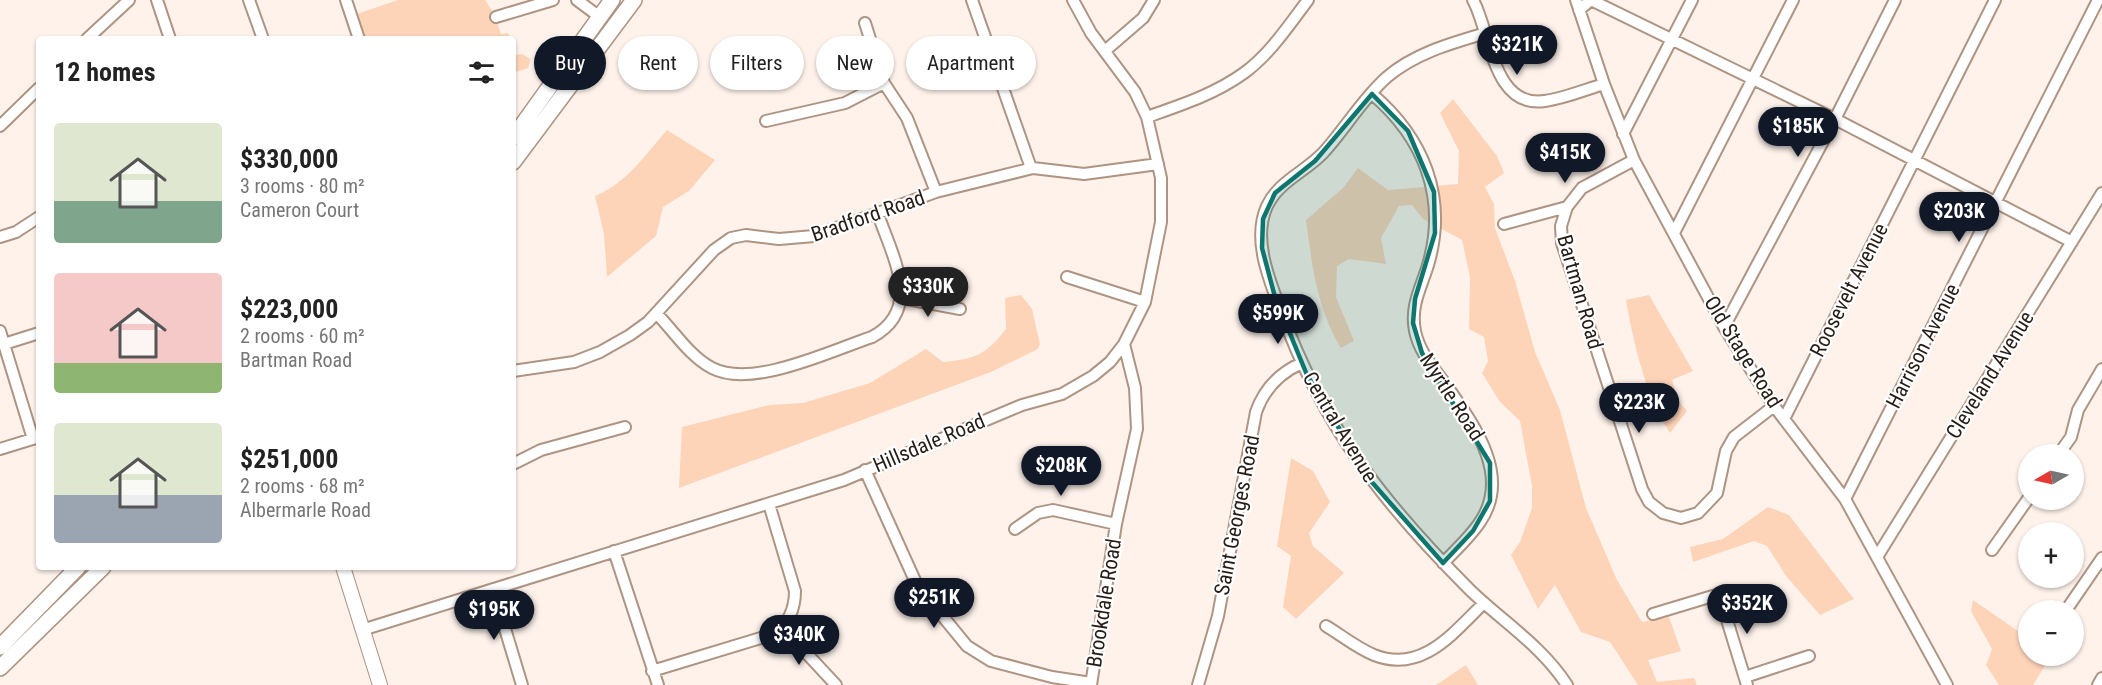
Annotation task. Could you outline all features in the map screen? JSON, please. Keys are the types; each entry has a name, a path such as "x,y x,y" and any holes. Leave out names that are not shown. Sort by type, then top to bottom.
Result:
{"highway":[{"path":"516,134 612,0"},
{"path":"516,158 634,0"},
{"path":"0,647 75,570"},
{"path":"0,668 100,570"}],"main road":[{"path":"344,570 380,685"}],"street":[{"path":"90,36 129,0"},
{"path":"157,0 169,36"},
{"path":"249,0 262,36"},
{"path":"346,0 358,36"},
{"path":"496,17 553,0"},
{"path":"577,0 600,17"},
{"path":"972,0 1031,168"},
{"name":"Hillsdale Road","path":"362,630 844,480 1023,405 1062,394 1093,376 1124,344 1145,302 1161,222 1161,188 1147,117 1131,85 1091,33 1073,0"},
{"path":"1106,50 1143,18 1154,0"},
{"path":"1147,117 1221,88 1246,72 1268,51 1308,0"},
{"path":"1473,0 1502,81 1514,93 1529,101 1544,101 1604,84"},
{"path":"1578,5 1591,0 1835,119 2073,242"},
{"path":"1623,134 1692,0"},
{"path":"1674,233 1793,0"},
{"path":"1724,327 1835,119 1895,0"},
{"name":"Roosevelt Avenue","path":"1784,419 1995,0"},
{"name":"Harrison Avenue","path":"1845,499 2098,0"},
{"name":"Old Stage Road","path":"1578,5 1604,84 1634,160 1724,327 1774,406 1845,499 1947,685"},
{"path":"866,23 870,36"},
{"name":"Central Avenue","path":"1486,33 1418,57 1386,77 1315,161 1280,187 1271,199 1263,219 1261,234 1264,256 1275,297 1302,363 1353,455 1394,511 1484,603 1532,643 1567,685"},
{"path":"766,121 845,103 870,90"},
{"path":"889,90 907,118 936,192"},
{"path":"0,126 36,91"},
{"name":"Myrtle Road","path":"1372,94 1408,131 1425,160 1434,192 1436,216 1433,244 1414,307 1416,338 1422,353 1485,448 1492,470 1492,493 1484,515 1443,563"},
{"path":"1504,224 1567,207 1582,188 1634,160"},
{"name":"Bradford Road","path":"516,370 574,362 600,352 630,335 656,313 714,250 731,238 746,235 779,239 802,238 878,214 936,192 1031,168 1084,174 1158,164"},
{"name":"Cleveland Avenue","path":"1877,557 2102,193"},
{"name":"Bartman Road","path":"1567,207 1561,226 1562,243 1642,489 1655,508 1681,518 1691,517 1704,508 1717,493 1731,442 1774,406"},
{"path":"656,313 706,364 725,373 745,376 767,372 872,337 881,332 895,317 902,298 901,282 878,214"},
{"path":"0,237 16,232 36,219"},
{"path":"1067,277 1145,302"},
{"path":"902,298 960,309"},
{"path":"0,331 36,438 0,449"},
{"path":"4,344 36,334"},
{"name":"Brookdale Road","path":"1091,684 1116,524 1137,429 1135,388 1124,344"},
{"name":"Saint Georges Road","path":"1198,685 1218,616 1259,405 1275,380 1302,363"},
{"path":"2066,444 2071,437 2078,410 2102,369"},
{"path":"516,462 541,450 625,427"},
{"path":"865,470 918,585 968,646 991,661 1052,677 1091,684"},
{"path":"652,671 774,634 782,627 793,606 795,591 769,504"},
{"path":"1015,529 1038,513 1053,510 1116,524"},
{"path":"1992,550 2020,510"},
{"path":"614,551 658,685"},
{"path":"2073,600 2102,558"},
{"path":"493,589 522,685"},
{"path":"1653,614 1722,593 1746,681 1809,656"},
{"path":"1326,626 1373,654 1398,660 1415,659 1438,648 1484,603"},
{"path":"782,627 836,685"},
{"path":"2098,685 2102,678"}],"highlighted area":[{"path":"1372,94 1408,131 1434,192 1435,233 1415,299 1413,323 1422,353 1490,463 1490,501 1473,531 1443,563 1370,480 1307,375 1275,297 1262,248 1263,219 1275,193 1315,161"}],"shaded area":[{"path":"398,0 485,0 495,15 501,34 508,33 510,36 364,36 357,14"},
{"path":"522,54 531,59 528,68 516,72 516,55"},
{"path":"1453,99 1497,156 1504,173 1485,187 1494,204 1495,228 1515,281 1535,352 1560,410 1586,508 1617,580 1642,622 1669,617 1681,651 1648,660 1657,682 1694,678 1697,685 1638,685 1610,642 1581,632 1555,585 1538,609 1511,555 1520,542 1532,508 1532,486 1520,421 1500,402 1482,373 1488,361 1484,337 1469,329 1470,277 1462,240 1423,219 1412,205 1399,206 1381,238 1386,264 1349,259 1337,266 1336,297 1354,341 1341,348 1326,318 1313,270 1306,220 1343,188 1358,168 1388,190 1458,184 1459,151 1440,113"},
{"path":"667,130 715,160 689,191 663,207 656,236 607,277 604,234 595,196 617,184 626,176"},
{"path":"1021,295 1032,309 1040,344 1038,349 991,372 679,488 682,427 769,405 803,403 870,383 926,349 943,362 972,357 986,350 1006,329 1005,298"},
{"path":"1649,295 1693,371 1672,380 1679,402 1687,411 1670,433 1647,385 1626,300"},
{"path":"1291,458 1313,471 1330,502 1309,533 1313,546 1344,573 1296,619 1283,607 1291,556 1277,546"},
{"path":"1768,507 1789,515 1854,599 1820,615 1786,576 1767,546 1754,541 1693,562 1690,547 1723,539"},
{"path":"1973,600 2018,631 2018,666 2045,666 2033,685 1999,685 1986,665 1992,649 1971,611"},
{"path":"1466,665 1478,685 1436,685"}]}
